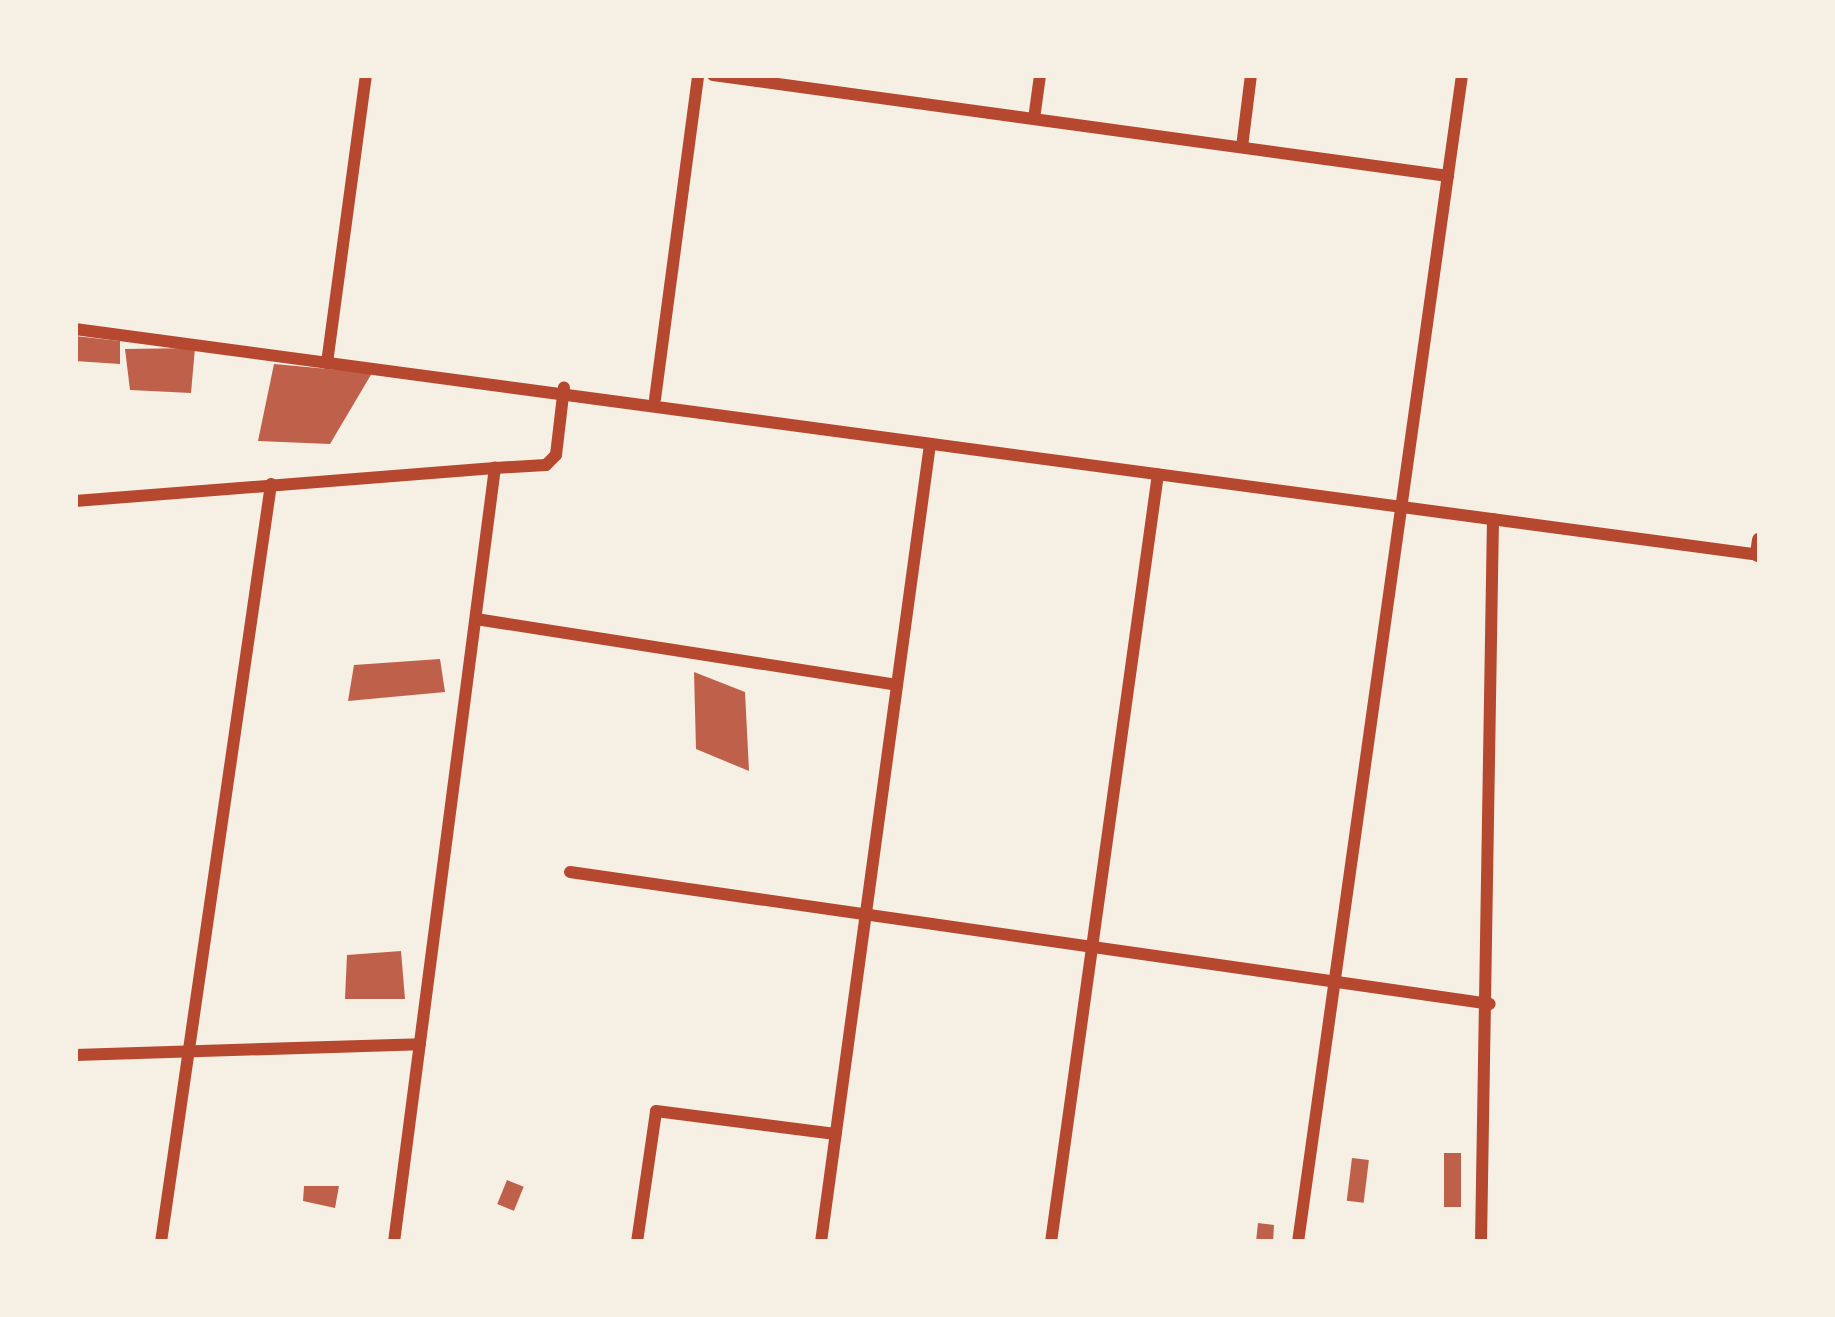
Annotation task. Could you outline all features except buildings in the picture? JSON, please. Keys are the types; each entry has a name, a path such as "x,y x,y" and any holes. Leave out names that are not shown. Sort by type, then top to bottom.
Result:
{"street":[{"path":"327,363 366,75"},
{"path":"655,400 698,75"},
{"path":"713,75 1448,176"},
{"path":"1034,119 1040,75"},
{"path":"1242,147 1251,75"},
{"path":"1298,1242 1462,75"},
{"path":"75,329 327,363 564,387 930,444 1759,550"},
{"path":"75,501 546,465 556,454 564,387"},
{"path":"821,1242 930,444"},
{"path":"394,1242 495,468"},
{"path":"1052,1242 1158,474"},
{"path":"161,1242 272,484"},
{"path":"1480,1242 1490,1004 1493,519"},
{"path":"476,619 897,685"},
{"path":"570,872 1490,1004"},
{"path":"75,1055 420,1044"},
{"path":"637,1242 656,1111 836,1134"}]}
